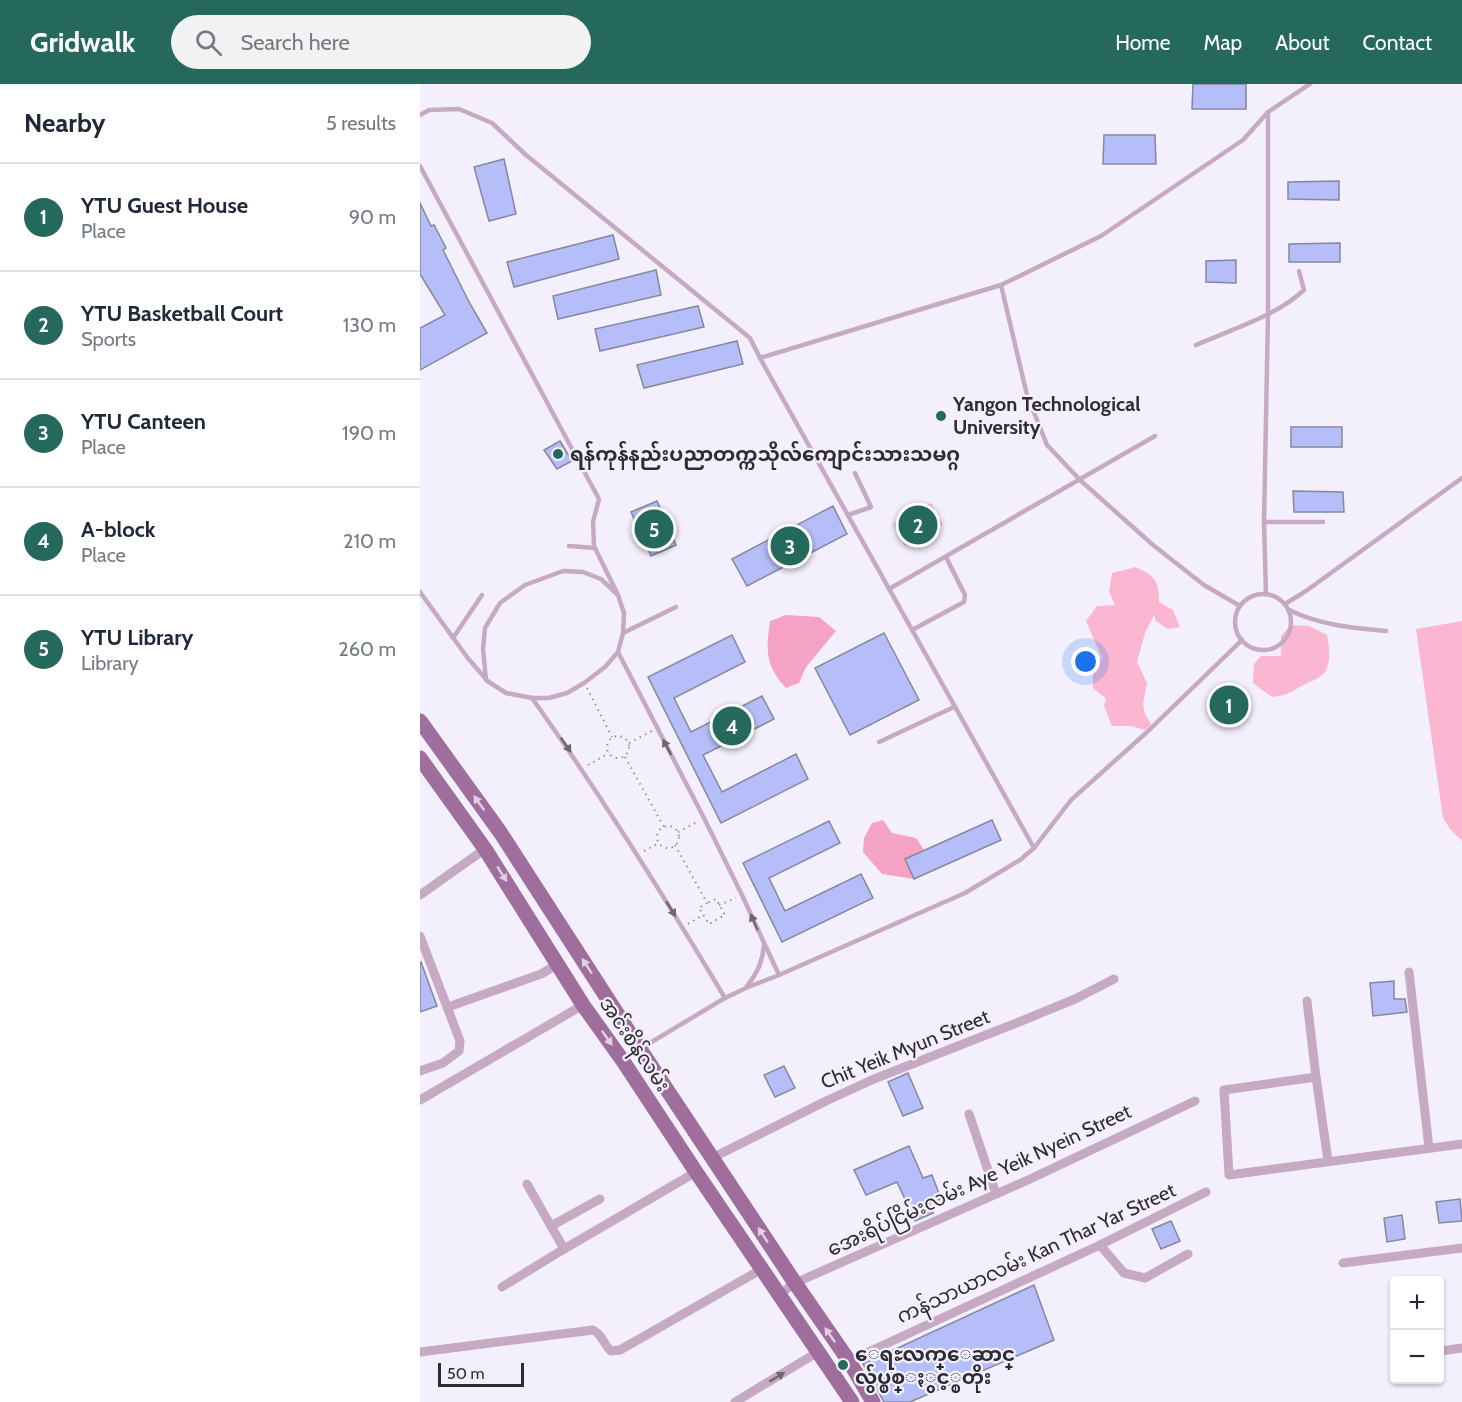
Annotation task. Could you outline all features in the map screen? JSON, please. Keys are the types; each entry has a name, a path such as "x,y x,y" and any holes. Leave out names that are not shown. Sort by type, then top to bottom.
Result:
{"main road":[{"name":"အင်းစိန်လမ်း","path":"420,721 500,832 640,1049 849,1361 873,1402"},
{"name":"အင်းစိန်လမ်း","path":"420,759 485,849 583,1005 852,1402"}],"street":[{"path":"420,895 485,849"},
{"path":"420,936 459,1041 459,1051 443,1063 420,1071"},
{"path":"448,1007 541,974 558,964"},
{"path":"1409,972 1429,1148"},
{"name":"Chit Yeik Myun Street","path":"712,1158 874,1079 1075,999 1114,979"},
{"path":"1307,1001 1328,1161"},
{"path":"420,1100 583,1005"},
{"path":"1316,1077 1224,1090 1229,1175 1462,1144"},
{"name":"အေးရိပ်ငြိမ်းလမ်း Aye Yeik Nyein Street","path":"779,1295 795,1283 996,1194 1195,1101"},
{"path":"969,1114 996,1194"},
{"path":"502,1287 696,1172"},
{"path":"527,1184 564,1249"},
{"name":"ကန်သာယာလမ်း Kan Thar Yar Street","path":"849,1361 1100,1245 1206,1192"},
{"path":"551,1226 600,1199"},
{"path":"1100,1245 1124,1273 1145,1278 1188,1254"},
{"path":"1343,1263 1462,1248"},
{"path":"420,1352 593,1330 598,1332 611,1351 620,1350 762,1269"},
{"path":"1444,1350 1462,1348"},
{"path":"735,1402 819,1352"}],"lane":[{"path":"760,358 1001,285 1101,236 1243,140 1268,112 1310,84"},
{"path":"420,115 429,110 459,109 492,123 526,155 750,338 1034,848"},
{"path":"1266,594 1264,522 1268,314 1268,112"},
{"path":"420,166 599,499 593,522 595,548 618,595 624,613 623,633 618,652 605,667 567,693 549,698 532,698 506,693 486,680 420,592"},
{"path":"1196,345 1268,314 1293,300 1304,290 1299,271"},
{"path":"1001,285 1027,395 1047,445 1080,480 1153,545 1195,579 1240,606"},
{"path":"889,589 1155,436"},
{"path":"848,515 871,507 855,473"},
{"path":"1285,604 1462,478"},
{"path":"1264,522 1323,522"},
{"path":"569,546 595,548"},
{"path":"912,630 964,602 965,596 946,556"},
{"path":"486,680 483,649 485,628 500,603 525,585 563,571 583,572 601,579 618,595"},
{"path":"1258,594 1273,596 1285,604 1292,624 1282,644 1269,650 1261,650 1254,649 1242,640 1235,620 1240,606 1258,594"},
{"path":"453,638 482,595"},
{"path":"623,633 676,607"},
{"path":"1289,610 1304,617 1341,627 1386,631"},
{"path":"623,1061 725,998 965,893 1020,860 1034,848 1071,800 1146,733 1242,640"},
{"path":"618,652 705,818 779,975"},
{"path":"532,698 582,768 725,998"},
{"path":"879,742 954,707"},
{"path":"746,988 756,975 763,958 764,943"}],"path":[{"path":"584,683 613,738"},
{"path":"629,743 658,729"},
{"path":"617,736 624,738 629,743 629,751 625,757 614,758 609,753 607,746 613,738 617,736"},
{"path":"582,768 609,753"},
{"path":"625,757 664,827"},
{"path":"678,832 705,818"},
{"path":"664,827 674,827 678,832 679,838 675,845 669,847 659,843 659,832 664,827"},
{"path":"637,855 659,843"},
{"path":"675,845 707,903"},
{"path":"719,906 742,895"},
{"path":"716,899 719,906 725,915 709,924 699,908 716,899"},
{"path":"682,927 703,915"}],"shaded area":[{"path":"931,503 943,525 905,546 893,524"},
{"path":"1136,567 1148,573 1155,580 1159,602 1173,610 1180,627 1168,629 1156,621 1154,615 1145,633 1137,662 1147,683 1143,704 1145,714 1151,724 1145,730 1131,726 1112,726 1104,706 1106,699 1093,688 1093,665 1102,658 1086,621 1097,606 1115,605 1109,592 1112,573"},
{"path":"786,615 819,617 836,631 806,667 799,683 786,688 771,664 768,640 770,621"},
{"path":"1462,621 1462,841 1443,818 1416,629"},
{"path":"1291,625 1309,626 1327,635 1329,654 1327,669 1317,679 1288,693 1272,697 1253,683 1254,664 1261,656 1281,656 1281,636"},
{"path":"883,820 892,833 916,838 924,850 905,859 914,879 882,874 863,852 864,838 872,823"}],"building":[{"path":"1193,84 1246,84 1246,109 1192,109"},
{"path":"1104,135 1155,135 1156,164 1103,164"},
{"path":"504,159 516,214 489,221 474,167"},
{"path":"1339,181 1339,200 1288,199 1288,182"},
{"path":"420,203 431,226 434,225 446,248 443,250 487,333 420,370 420,328 445,315 420,274"},
{"path":"613,235 619,259 514,287 507,262"},
{"path":"1340,243 1340,262 1289,262 1289,244"},
{"path":"1236,260 1236,283 1206,282 1206,261"},
{"path":"656,270 661,295 558,319 553,296"},
{"path":"698,306 704,327 600,351 595,329"},
{"path":"737,341 743,364 644,388 637,365"},
{"path":"1291,427 1342,427 1342,447 1291,447"},
{"path":"560,441 572,461 557,469 544,450"},
{"path":"1293,491 1343,492 1344,512 1294,512"},
{"path":"657,501 676,545 651,556 631,512"},
{"path":"833,506 847,534 747,586 732,559"},
{"path":"884,633 919,700 850,735 815,668"},
{"path":"732,635 745,662 674,698 691,732 762,696 774,719 703,755 722,792 796,754 808,779 721,823 648,677"},
{"path":"1235,686 1249,702 1224,724 1210,708"},
{"path":"992,820 1001,840 914,879 905,859"},
{"path":"829,821 840,843 769,878 785,911 861,874 873,898 782,942 743,863"},
{"path":"420,962 437,1006 420,1012"},
{"path":"1394,981 1394,999 1405,999 1407,1012 1373,1016 1370,983"},
{"path":"784,1066 795,1088 775,1097 764,1075"},
{"path":"908,1073 923,1108 903,1116 888,1082"},
{"path":"909,1146 923,1178 932,1175 941,1199 929,1203 933,1213 915,1221 897,1182 866,1195 854,1170"},
{"path":"1460,1199 1462,1221 1439,1223 1436,1202"},
{"path":"1402,1215 1405,1239 1387,1242 1384,1218"},
{"path":"1171,1221 1180,1241 1161,1249 1152,1229"},
{"path":"1034,1285 1054,1340 910,1402 884,1402 863,1364"}],"place":[{"name":"Yangon Technological University","path":"941,416"},
{"name":"ရန်ကုန်နည်းပညာတက္ကသိုလ်ကျောင်းသားသမဂ္ဂ","path":"558,454"},
{"name":"YTU Basketball Court","path":"918,525"},
{"name":"YTU Library","path":"654,529"},
{"name":"YTU Canteen","path":"790,546"},
{"name":"YTU Guest House","path":"1229,705"},
{"name":"A-block","path":"732,726"},
{"name":"ေရႊလက္ေဆာင္ လ်ွပ္စစ္ႏွင့္စတိုး","path":"843,1365"}]}
